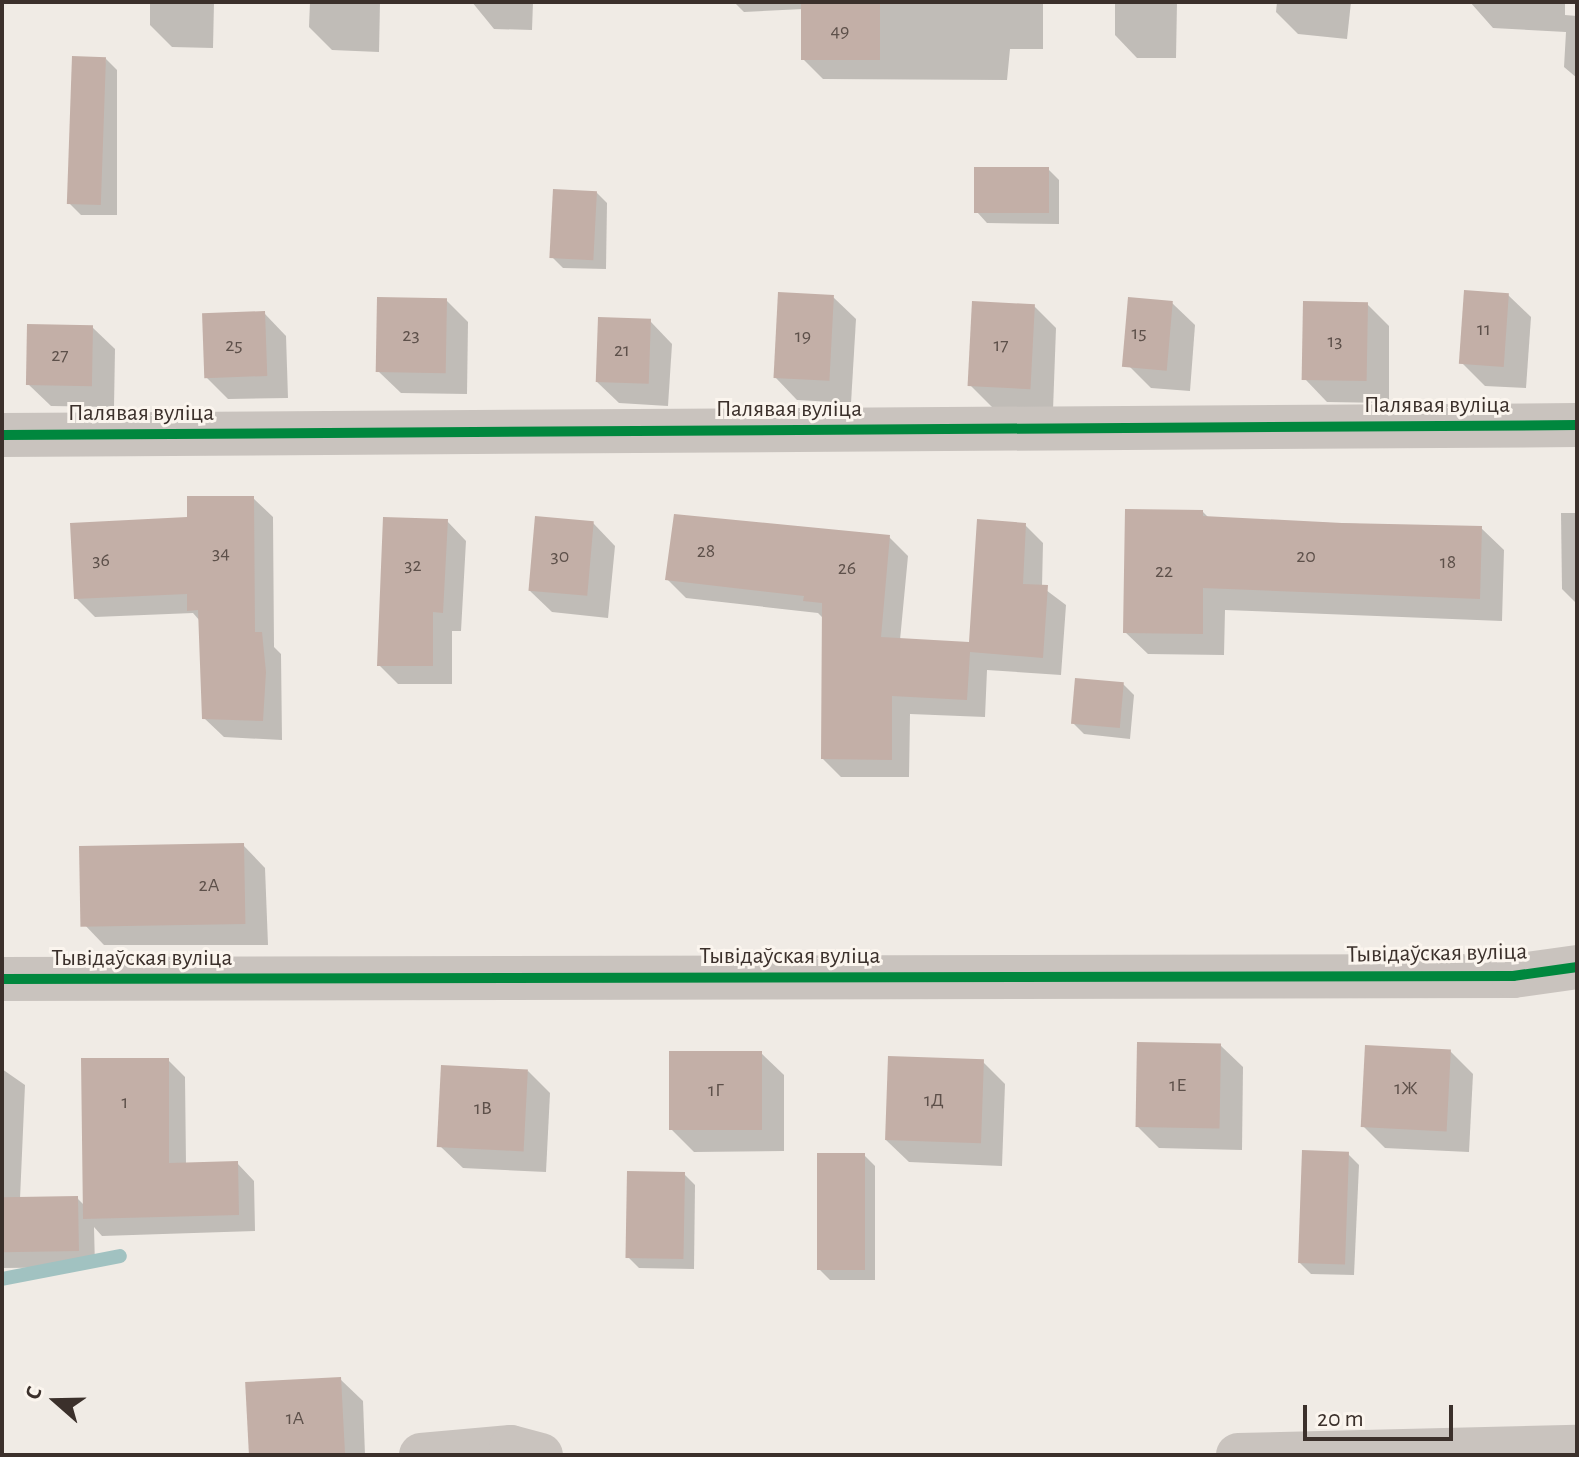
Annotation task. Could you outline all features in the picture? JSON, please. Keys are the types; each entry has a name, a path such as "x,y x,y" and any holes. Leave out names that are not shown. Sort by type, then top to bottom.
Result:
{"street":[{"name":"Палявая вуліца","path":"2,435 1577,425"},
{"name":"Тывідаўская вуліца","path":"2,979 1513,976 1577,967"},
{"path":"421,1455 511,1447 541,1455"},
{"path":"1238,1455 1577,1447"}],"building":[{"path":"801,2 880,2 880,60 801,60"},
{"path":"72,56 106,57 101,205 67,204"},
{"path":"974,167 1049,167 1049,213 974,213"},
{"path":"553,189 597,191 593,260 549,258"},
{"path":"1464,290 1509,293 1504,367 1459,364"},
{"path":"778,292 834,295 829,381 773,378"},
{"path":"377,297 447,298 446,373 376,372"},
{"path":"1128,297 1173,301 1167,371 1122,367"},
{"path":"972,301 1035,304 1030,389 968,386"},
{"path":"1303,301 1368,302 1367,381 1302,380"},
{"path":"265,311 267,376 204,378 202,313"},
{"path":"598,317 651,319 649,384 596,382"},
{"path":"27,324 93,325 92,386 26,385"},
{"path":"187,496 254,496 255,632 262,632 266,672 263,721 202,719 198,610 187,611 187,594 74,599 70,523 187,517"},
{"path":"1125,509 1203,510 1203,516 1342,523 1482,526 1480,599 1203,588 1203,634 1123,633"},
{"path":"674,514 890,535 881,637 969,642 977,519 1026,523 1023,584 1048,585 1043,658 970,652 967,700 892,696 892,760 821,759 822,603 803,601 804,596 665,580"},
{"path":"535,516 594,521 587,596 528,591"},
{"path":"383,517 448,519 443,613 433,612 433,666 377,666"},
{"path":"1075,678 1124,682 1120,728 1071,724"},
{"path":"244,843 245,924 80,927 79,846"},
{"path":"1137,1042 1221,1043 1220,1128 1136,1127"},
{"path":"1365,1045 1451,1050 1447,1131 1361,1127"},
{"path":"669,1051 762,1051 762,1130 669,1130"},
{"path":"888,1056 984,1059 981,1143 885,1140"},
{"path":"81,1058 169,1058 169,1163 238,1161 239,1215 83,1219"},
{"path":"441,1065 528,1070 524,1151 437,1147"},
{"path":"1302,1150 1349,1152 1345,1265 1298,1263"},
{"path":"817,1153 865,1153 865,1270 817,1270"},
{"path":"627,1171 685,1172 683,1259 625,1258"},
{"path":"78,1196 79,1251 3,1252 2,1197"},
{"path":"341,1377 345,1455 249,1455 245,1382"}],"waterway":[{"path":"2,1279 120,1256"}],"cycle path":[{"path":"2,435 1577,425"},
{"path":"2,979 1513,976 1577,967"}]}
